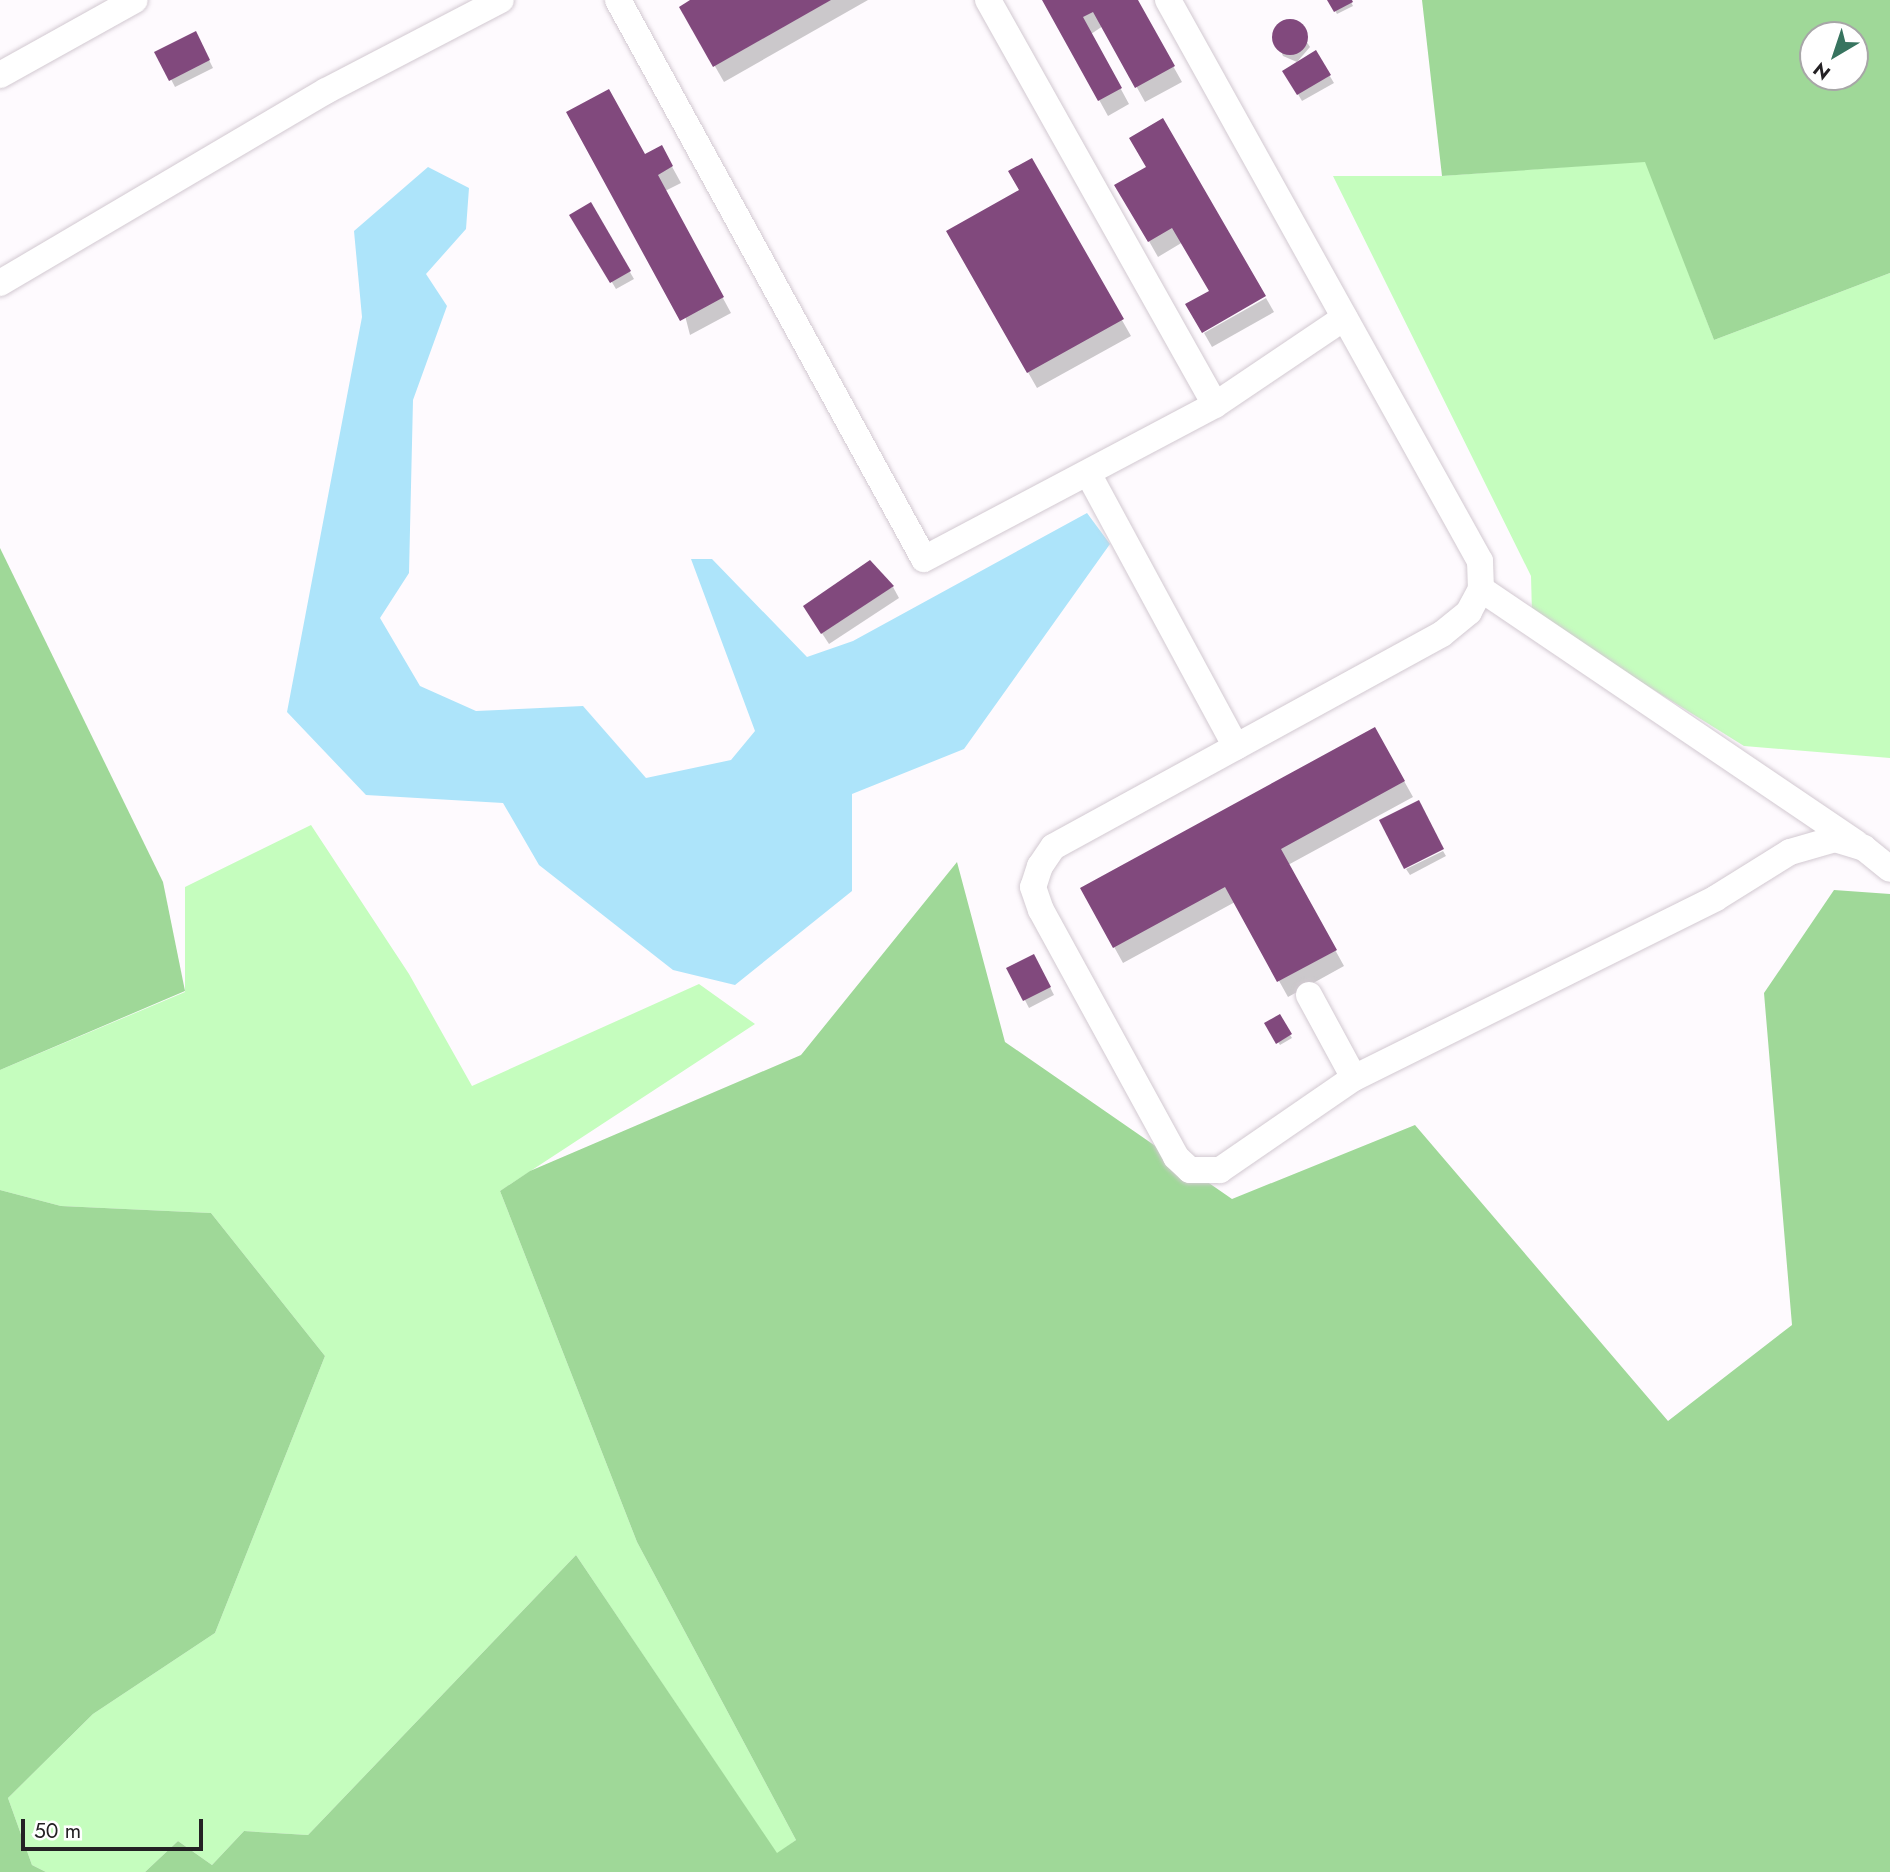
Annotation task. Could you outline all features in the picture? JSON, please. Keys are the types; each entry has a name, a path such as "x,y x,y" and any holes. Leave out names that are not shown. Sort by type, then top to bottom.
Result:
{"street":[{"path":"0,75 135,0"},
{"path":"0,283 326,91 500,0"},
{"path":"618,0 924,559 1088,475 1215,405 1344,318"},
{"path":"988,0 1215,405"},
{"path":"1168,0 1480,561 1481,589 1469,612 1442,634 1054,847 1033,887 1041,910 1189,1170 1220,1170 1354,1079 1716,898 1790,852 1835,839 1864,848"},
{"path":"1088,475 1236,747"},
{"path":"1481,589 1864,848 1890,869"},
{"path":"1309,995 1354,1079"}],"green space":[{"path":"1422,0 1890,0 1890,273 1714,340 1645,162 1442,176"},
{"path":"1646,161 1714,340 1890,273 1890,758 1744,746 1532,614 1531,576 1333,176 1442,176"},
{"path":"0,548 163,882 185,991 0,1070"},
{"path":"311,825 409,974 472,1086 699,984 755,1024 500,1191 637,1542 796,1840 777,1854 576,1555 308,1835 244,1831 212,1865 178,1841 145,1872 46,1872 32,1865 8,1798 93,1714 215,1633 325,1356 211,1213 61,1206 0,1190 0,1070 185,992 185,887"},
{"path":"957,862 1005,1042 1232,1199 1415,1125 1668,1421 1792,1325 1764,993 1834,890 1890,894 1890,1872 145,1872 178,1841 212,1865 244,1831 308,1835 576,1555 777,1853 796,1840 637,1542 500,1191 530,1171 801,1055"},
{"path":"0,1190 61,1206 211,1213 325,1356 215,1633 93,1714 8,1798 32,1865 46,1872 0,1872"}],"water":[{"path":"428,167 469,188 466,229 426,274 447,306 413,400 409,573 380,618 420,686 476,711 583,706 646,778 731,760 755,731 691,559 712,559 807,657 853,641 1087,513 1110,544 964,749 852,794 852,891 735,985 673,970 539,865 503,803 366,795 287,712 362,317 354,231"}],"building":[{"path":"690,0 831,0 713,67 679,7"},
{"path":"1042,0 1138,0 1175,66 1135,88 1093,12 1083,17 1122,88 1098,101"},
{"path":"1327,0 1352,0 1353,2 1334,12"},
{"path":"1290,19 1303,24 1308,37 1303,50 1290,55 1277,50 1272,37 1277,24"},
{"path":"196,31 210,60 169,81 154,52"},
{"path":"1316,50 1331,75 1297,95 1282,71"},
{"path":"609,89 645,154 662,145 673,166 658,175 724,297 680,321 566,112"},
{"path":"1163,118 1266,296 1202,333 1185,304 1209,291 1172,228 1148,242 1114,185 1146,167 1129,138"},
{"path":"1032,158 1124,319 1027,373 946,231 1019,190 1008,171"},
{"path":"591,202 631,271 610,283 569,215"},
{"path":"870,560 894,586 821,634 803,606"},
{"path":"1375,727 1405,781 1281,849 1337,950 1277,982 1225,887 1113,948 1080,888"},
{"path":"1419,800 1444,849 1404,869 1379,820"},
{"path":"1034,954 1051,987 1023,1001 1006,968"},
{"path":"1280,1014 1292,1034 1276,1044 1264,1023"}]}
